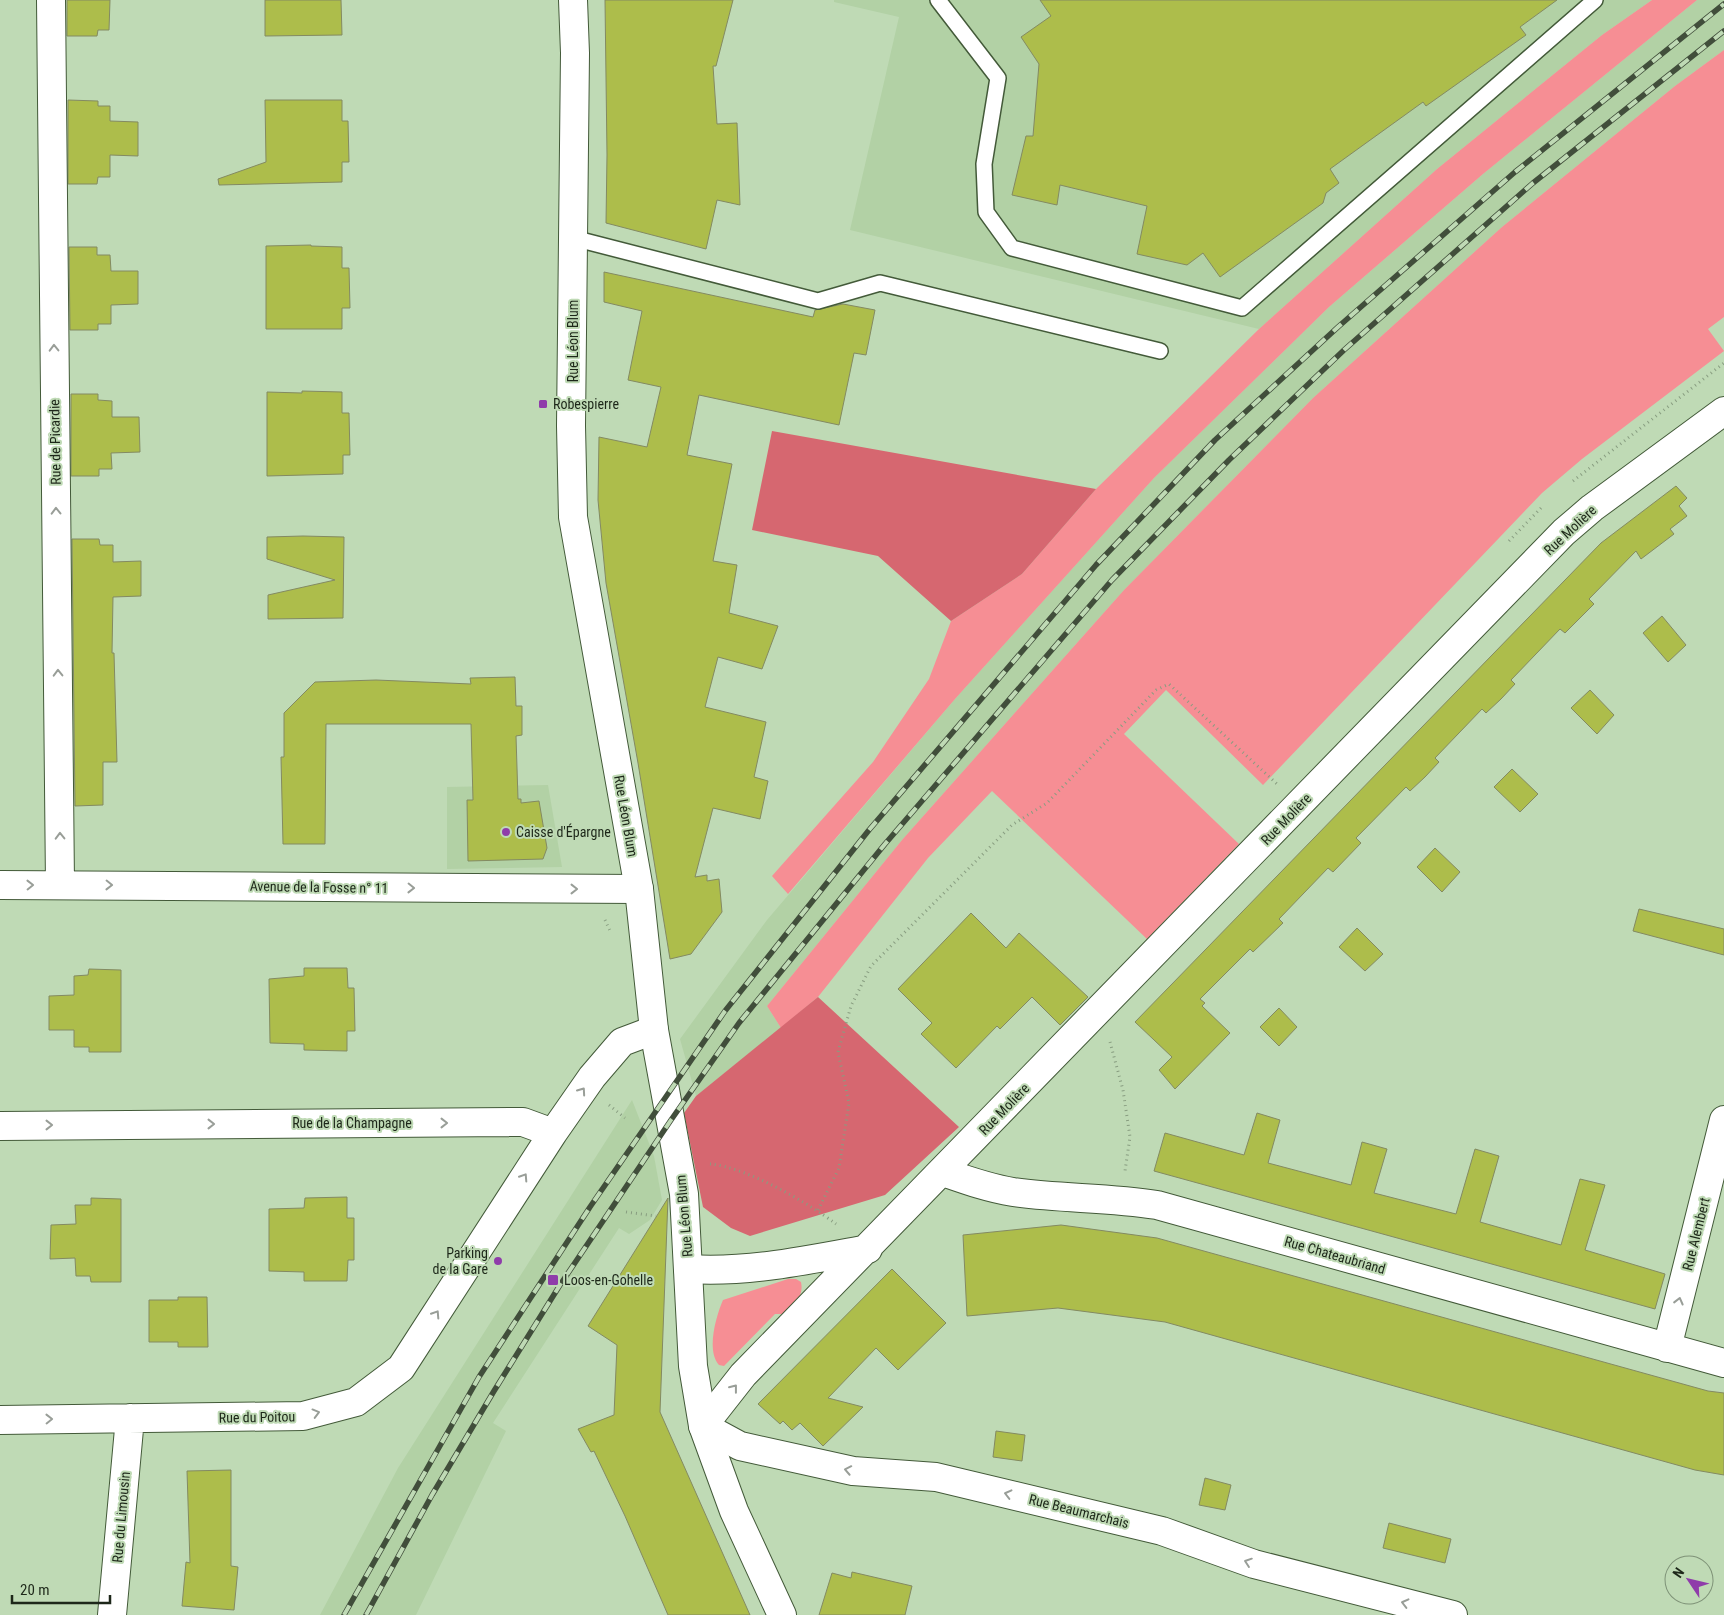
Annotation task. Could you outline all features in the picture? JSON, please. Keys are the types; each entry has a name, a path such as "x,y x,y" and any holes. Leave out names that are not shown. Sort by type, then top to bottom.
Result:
{"street":[{"name":"Rue de Picardie","path":"50,0 60,884"},
{"name":"Rue Léon Blum","path":"573,0 571,426 573,517 639,889 654,1030 679,1164 688,1234 693,1366 703,1426 734,1511 782,1615"},
{"name":"Rue Molière","path":"703,1426 743,1375 1101,1010 1564,532 1592,508 1724,411"},
{"name":"Avenue de la Fosse n° 11","path":"0,885 639,889"},
{"path":"553,1133 592,1077 622,1042 654,1030"},
{"name":"Rue Alembert","path":"1667,1348 1724,1120"},
{"name":"Rue de la Champagne","path":"0,1126 523,1122 553,1133"},
{"name":"Rue du Poitou","path":"0,1420 303,1416 356,1402 401,1368 553,1133"},
{"name":"Rue Chateaubriand","path":"942,1172 984,1187 1014,1192 1122,1199 1158,1205 1724,1363"},
{"path":"688,1269 716,1271 747,1268 868,1249"},
{"name":"Rue du Limousin","path":"112,1615 130,1418"},
{"name":"Rue Beaumarchais","path":"703,1426 740,1446 853,1471 946,1479 1162,1531 1254,1564 1453,1615"}],"lane":[{"path":"938,0 998,78 984,164 986,212 1012,248 1242,308 1595,0"},
{"path":"573,238 818,301 880,283 1160,351"}],"path":[{"path":"679,1164 712,1164 733,1168 818,1210 839,1168 849,1103 838,1052 850,1006 871,966 1012,824 1047,803 1156,690 1169,684 1277,785"},
{"path":"1101,1010 1123,1090 1130,1137 1122,1199"}],"shaded area":[{"path":"834,0 1652,0 1602,35 1437,169 1259,329 850,230 899,17 834,2"},
{"path":"1652,0 1697,0 1483,174 1329,307 1154,478 955,699 788,894 772,876 873,762 929,679 951,621 1022,574 1096,489 1259,329 1437,169 1602,35"},
{"path":"1697,0 1724,0 1724,50 1675,86 1502,227 1313,398 1124,590 902,840 767,1006 781,1028 696,1096 680,1039 767,920 955,699 1154,478 1329,307 1483,174"},
{"path":"1724,50 1724,317 1708,329 1724,351 1582,459 1542,493 1263,785 1166,690 1124,734 1239,844 1147,939 992,791 928,858 818,997 781,1028 767,1006 902,840 1124,590 1313,398 1502,227 1675,86"},
{"path":"772,431 1096,489 1022,574 951,621 878,556 752,530"},
{"path":"548,785 562,867 447,869 447,787"},
{"path":"818,997 959,1127 885,1195 750,1236 731,1228 703,1207 684,1113 696,1096"},
{"path":"632,1100 654,1156 662,1200 650,1220 629,1234 619,1228 493,1423 506,1431 416,1615 320,1615 398,1468"},
{"path":"788,1279 796,1279 801,1282 800,1296 795,1303 785,1314 775,1314 724,1366 719,1365 715,1359 713,1342 715,1324 723,1300"}],"building":[{"path":"67,0 110,0 109,30 98,30 97,36 67,36"},
{"path":"265,0 341,0 342,35 265,36"},
{"path":"605,0 733,0 716,66 713,66 717,124 737,123 740,205 717,200 706,249 606,223"},
{"path":"1040,0 1557,0 1520,27 1526,35 1426,106 1423,102 1330,169 1339,183 1326,193 1323,203 1220,277 1203,253 1187,265 1137,254 1147,206 1060,185 1057,205 1012,195 1026,136 1033,136 1039,64 1021,37 1051,16"},
{"path":"68,100 98,101 98,106 110,106 110,121 138,122 138,156 110,155 110,177 98,177 97,184 68,184"},
{"path":"265,100 342,100 342,121 348,121 349,162 342,162 342,182 219,185 218,179 266,162"},
{"path":"311,245 342,247 342,268 349,268 350,308 342,308 342,329 266,329 266,246"},
{"path":"69,247 97,247 97,255 110,255 111,271 138,271 138,304 111,305 111,324 98,324 98,330 70,330"},
{"path":"604,272 813,317 815,310 843,304 875,310 866,355 854,353 839,425 699,395 687,455 732,464 713,561 737,565 729,613 778,626 762,669 718,657 705,707 766,722 754,777 768,781 760,819 713,808 695,877 707,875 707,881 719,879 722,912 691,954 670,959 606,583 598,500 599,437 647,447 661,387 628,380 642,311 604,302"},
{"path":"302,391 342,392 342,413 349,413 350,455 343,455 343,474 267,476 267,392 302,393"},
{"path":"71,394 98,394 98,400 112,401 112,417 139,417 140,452 111,453 112,469 99,469 99,476 71,476"},
{"path":"1676,486 1687,498 1679,506 1687,516 1670,529 1674,534 1641,559 1636,551 1589,599 1594,604 1565,633 1560,629 1511,680 1515,684 1501,699 1486,713 1482,709 1435,758 1439,762 1425,777 1410,791 1406,787 1356,838 1361,843 1333,872 1328,868 1279,919 1283,923 1253,952 1250,949 1200,999 1205,1003 1202,1006 1230,1033 1175,1089 1159,1070 1172,1057 1135,1022 1601,543"},
{"path":"267,537 344,537 343,618 268,619 268,595 335,580 267,559"},
{"path":"72,539 99,539 100,545 113,545 113,562 141,561 141,596 113,597 112,653 114,653 117,762 103,762 103,805 75,806"},
{"path":"1662,616 1686,645 1668,662 1643,633"},
{"path":"515,677 516,706 522,706 522,735 516,736 518,799 521,799 521,803 539,801 547,848 543,859 468,861 467,800 473,800 471,724 326,724 325,844 283,844 281,757 284,757 284,713 315,682 376,680 471,684 470,678"},
{"path":"1590,690 1614,715 1597,734 1571,708"},
{"path":"1512,769 1538,794 1520,812 1494,787"},
{"path":"1435,848 1460,872 1442,892 1417,867"},
{"path":"1639,909 1724,929 1724,955 1633,931"},
{"path":"971,913 1006,948 1019,933 1088,997 1060,1025 1032,997 1000,1029 997,1026 956,1068 921,1034 932,1023 898,989"},
{"path":"1357,928 1383,954 1365,971 1339,947"},
{"path":"304,968 347,968 348,988 354,988 355,1031 347,1031 347,1051 304,1050 304,1044 270,1043 269,979 304,976"},
{"path":"89,969 121,970 121,1052 89,1052 89,1047 74,1047 74,1030 49,1030 49,996 74,995 74,976 88,975"},
{"path":"1279,1008 1297,1027 1279,1046 1260,1027"},
{"path":"1257,1113 1280,1120 1268,1163 1351,1185 1362,1142 1387,1149 1374,1193 1456,1214 1475,1149 1499,1156 1480,1222 1561,1245 1580,1179 1605,1185 1585,1250 1665,1274 1655,1309 1154,1171 1165,1133 1244,1155"},
{"path":"347,1197 347,1218 354,1218 354,1260 348,1260 347,1281 304,1281 304,1272 269,1271 269,1209 304,1208 305,1198"},
{"path":"91,1198 121,1199 121,1282 91,1282 90,1276 76,1276 75,1258 50,1259 51,1225 76,1224 75,1205 91,1205"},
{"path":"668,1198 660,1412 750,1615 668,1615 625,1516 594,1451 591,1452 578,1429 614,1415 617,1345 588,1326"},
{"path":"1061,1225 1157,1238 1708,1391 1724,1393 1724,1475 1695,1470 1165,1322 1058,1308 967,1316 963,1235"},
{"path":"892,1269 946,1323 898,1370 876,1348 828,1398 863,1407 823,1446 800,1423 792,1430 783,1421 780,1424 758,1404"},
{"path":"178,1297 207,1297 208,1347 178,1347 178,1342 149,1342 149,1300 178,1300"},
{"path":"996,1431 1025,1435 1022,1461 993,1457"},
{"path":"231,1470 231,1566 238,1567 234,1610 182,1606 186,1562 190,1563 187,1471"},
{"path":"1205,1478 1231,1485 1225,1510 1199,1505"},
{"path":"1389,1523 1451,1539 1445,1563 1383,1548"},
{"path":"852,1572 912,1586 905,1615 819,1615 832,1573 851,1578"}],"railway":[{"path":"344,1615 479,1377 590,1207 725,1011 869,830 1096,565 1215,440 1338,327 1515,172 1724,4"},
{"path":"366,1615 432,1495 494,1391 560,1285 671,1120 739,1023 885,844 1112,580 1229,460 1344,350 1533,183 1724,31"}],"place":[{"name":"Robespierre","path":"543,404"},
{"name":"Caisse d'Épargne","path":"506,832"},
{"name":"Parking de la Gare","path":"498,1261"},
{"name":"Loos-en-Gohelle","path":"553,1280"}]}
